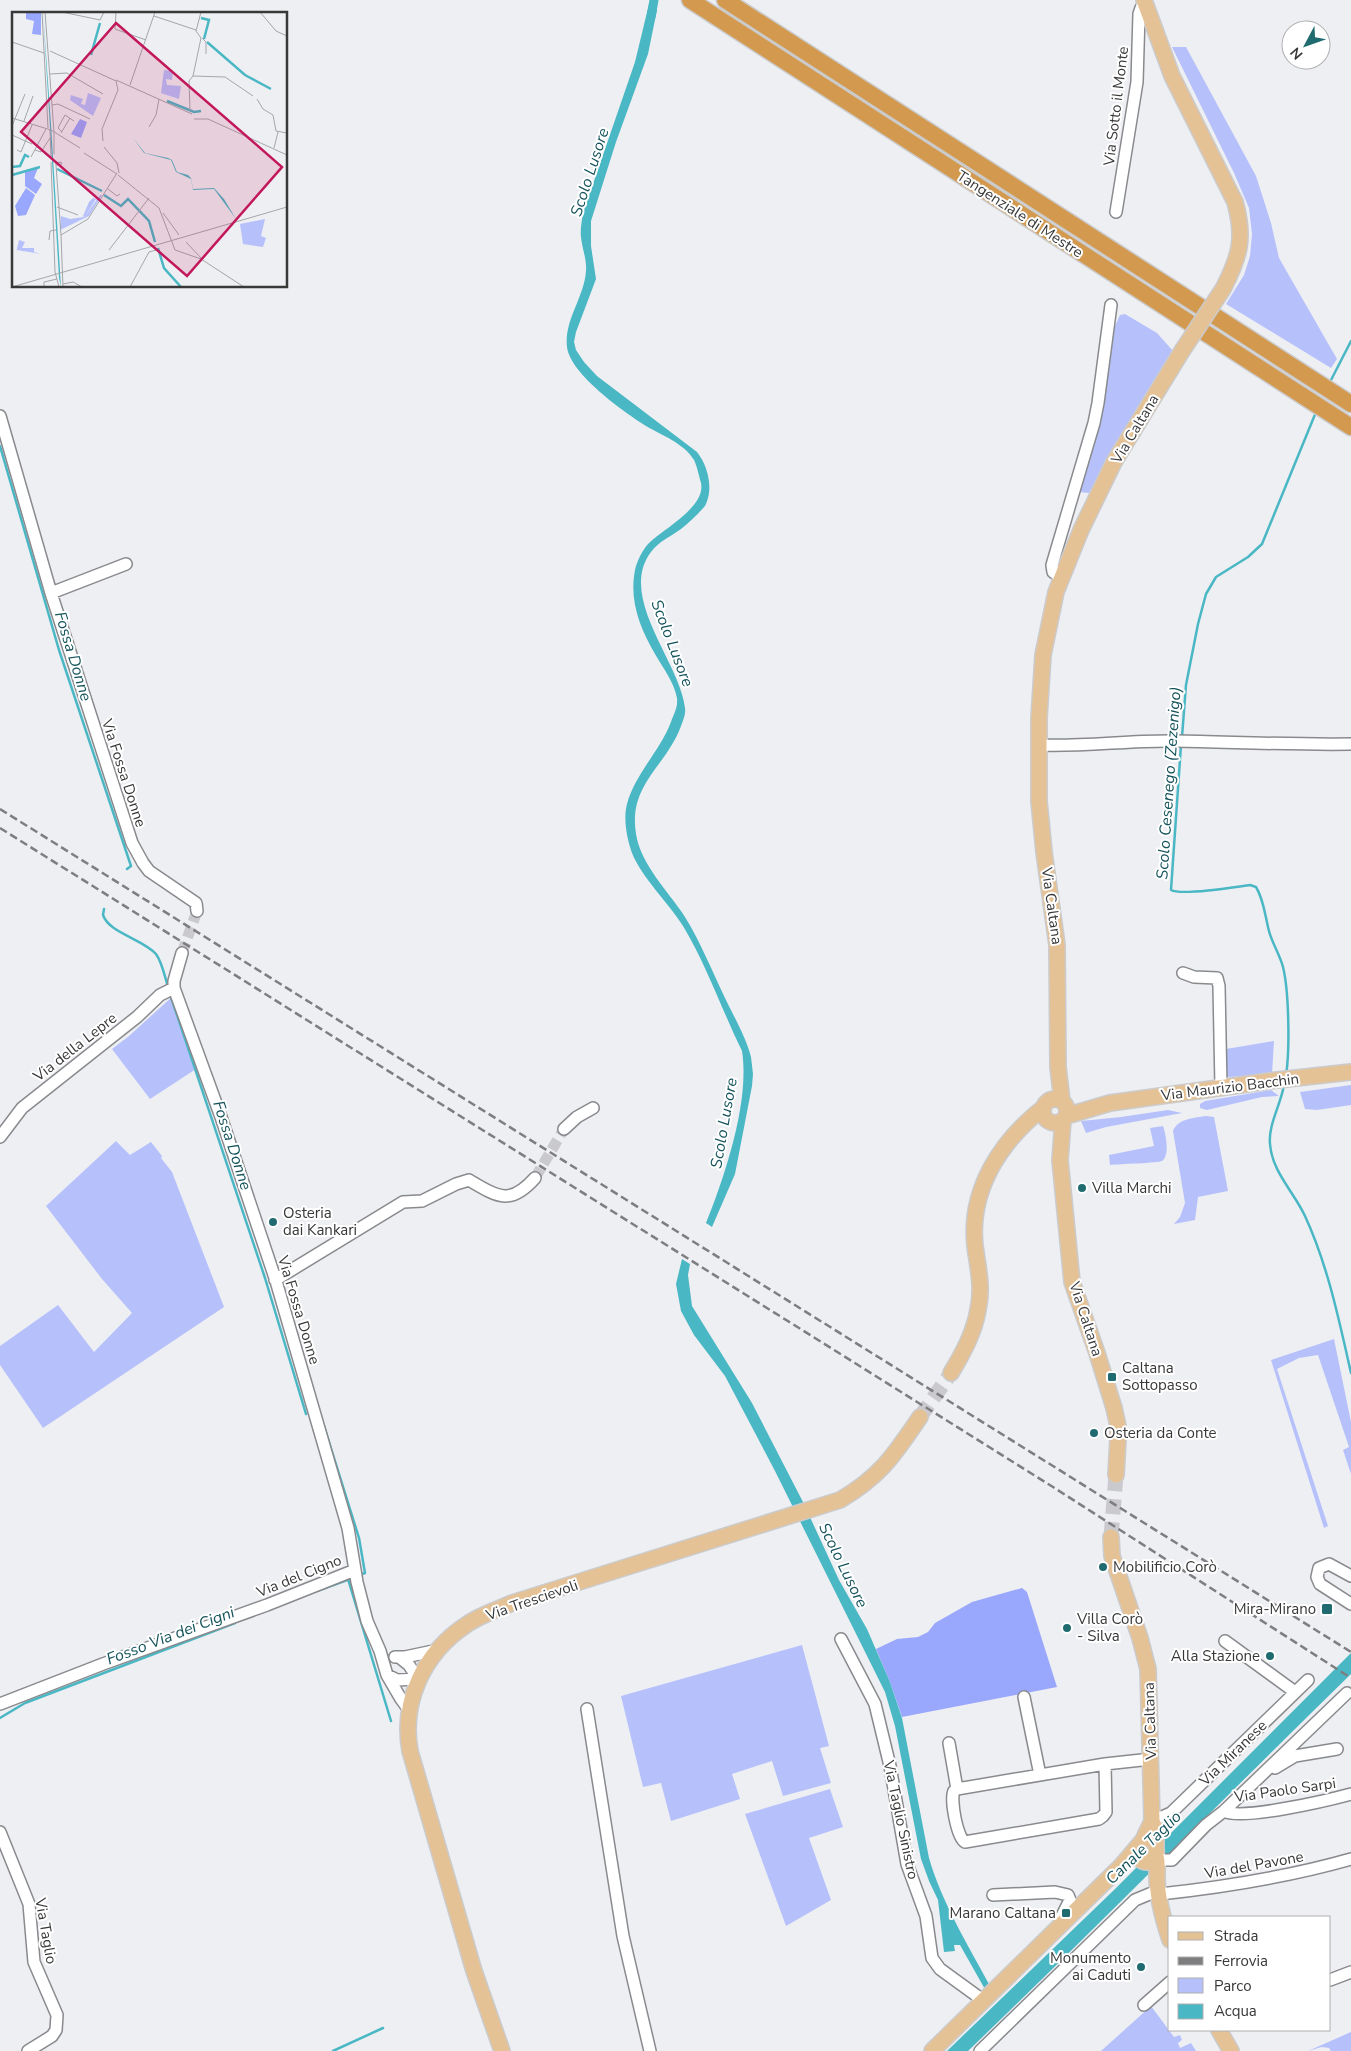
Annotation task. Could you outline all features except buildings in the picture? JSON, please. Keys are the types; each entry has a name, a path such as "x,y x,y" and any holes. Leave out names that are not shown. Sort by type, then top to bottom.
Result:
{"highway":[{"name":"Tangenziale di Mestre","path":"690,0 1351,427"},
{"name":"Tangenziale di Mestre","path":"725,0 1346,401"}],"main road":[{"name":"Via Caltana","path":"1116,1475 1118,1426 1097,1353 1072,1282 1055,1111 1058,1067 1058,945 1044,852 1039,801 1038,745 1043,654 1050,614 1061,577 1081,530 1114,462 1182,351 1223,289 1233,270 1241,241 1240,221 1235,202 1172,76 1145,3"},
{"name":"Via Maurizio Bacchin","path":"950,1373 968,1342 979,1309 981,1290 974,1230 982,1187 994,1162 1016,1135 1055,1111 1093,1101 1110,1103 1221,1087 1351,1072"},
{"name":"Via Trescievoli","path":"502,2051 474,1971 410,1751 407,1727 409,1710 418,1679 438,1650 468,1624 512,1604 820,1507 847,1496 862,1488 879,1472 920,1417"},
{"name":"Via Caltana","path":"1111,1537 1112,1556 1140,1638 1148,1669 1153,1819 1145,1855"},
{"path":"932,2051 1062,1923 1145,1855 1159,1886 1168,1930"},
{"path":"1220,2031 1232,2051"}],"street":[{"name":"Via Sotto il Monte","path":"1116,212 1137,82 1139,14 1145,3"},
{"name":"Via Caltana","path":"1061,577 1053,572 1052,565 1094,423 1111,305"},
{"name":"Via Fossa Donne","path":"0,416 50,593 119,809 132,843 143,863 150,871 196,903 197,911"},
{"path":"50,593 126,564"},
{"path":"1038,745 1175,741 1270,742 1314,745 1351,744"},
{"path":"168,991 174,981 182,953"},
{"path":"1184,973 1194,977 1217,978 1219,986 1221,1087"},
{"name":"Via Fossa Donne","path":"168,991 221,1116 275,1280 348,1528 355,1570 367,1621 387,1675 400,1699 409,1710"},
{"name":"Via della Lepre","path":"0,1137 22,1108 168,991"},
{"path":"564,1129 576,1117 594,1108"},
{"path":"275,1280 403,1202 422,1201 456,1184 469,1180 488,1191 507,1197 524,1190 535,1178"},
{"path":"1351,1576 1329,1564 1319,1568 1316,1577 1320,1584 1351,1604"},
{"name":"Via del Cigno","path":"0,1704 103,1664 267,1605 355,1570"},
{"name":"Via Taglio Sinistro","path":"842,1639 874,1704 890,1766 908,1864 926,1916 932,1958 940,1969 984,2001"},
{"path":"1225,1641 1295,1692"},
{"path":"380,1652 387,1656 405,1657 438,1650"},
{"path":"398,1657 409,1665 418,1679"},
{"path":"387,1675 397,1680 418,1679"},
{"name":"Via Miranese","path":"1153,1819 1171,1813 1308,1680"},
{"path":"1145,1855 1172,1860 1347,1693"},
{"path":"1024,1697 1040,1775"},
{"path":"588,1709 623,1936 650,2051"},
{"path":"949,1743 957,1789"},
{"path":"1268,1769 1271,1770 1295,1756 1337,1749"},
{"path":"1106,1764 1106,1812 1099,1819 965,1842 960,1838 952,1798 954,1790 1106,1764 1151,1759"},
{"name":"Via Paolo Sarpi","path":"1224,1811 1236,1814 1256,1812 1351,1794"},
{"name":"Via Taglio","path":"0,1832 29,1904 34,1962 57,2015 56,2030 52,2036 28,2051"},
{"name":"Via del Pavone","path":"980,2051 1135,1900 1159,1886 1241,1884 1313,1870 1351,1859"},
{"path":"994,1895 1055,1892 1068,1895 1070,1900 1061,1918 1062,1923"},
{"path":"1331,1980 1351,1972"},
{"path":"1144,2004 1168,1984"}],"green space":[{"path":"1172,47 1186,47 1256,176 1271,223 1279,258 1337,359 1331,368 1226,304 1244,275 1250,256 1252,234 1249,208 1234,173"},
{"path":"1125,314 1157,333 1174,352 1089,493 1079,492 1111,335 1120,315"},
{"path":"173,996 199,1067 150,1099 112,1049"},
{"path":"1274,1041 1272,1074 1229,1077 1226,1075 1226,1049"},
{"path":"1351,1085 1351,1105 1317,1110 1305,1109 1300,1092"},
{"path":"1271,1090 1279,1096 1262,1097 1207,1110 1200,1108 1200,1104 1205,1101"},
{"path":"1168,1110 1182,1113 1106,1127 1086,1133 1081,1121 1121,1117"},
{"path":"1206,1116 1214,1117 1228,1191 1198,1197 1195,1220 1174,1224 1180,1217 1185,1203 1173,1131 1183,1121"},
{"path":"1163,1126 1167,1150 1162,1161 1110,1165 1109,1155 1154,1146 1150,1128"},
{"path":"116,1141 130,1155 151,1142 162,1156 161,1158 172,1172 224,1307 43,1428 0,1365 0,1346 58,1305 94,1352 132,1313 102,1279 46,1206"},
{"path":"1334,1339 1351,1422 1351,1474 1343,1450 1349,1447 1318,1355 1299,1358 1277,1369 1328,1526 1324,1528 1271,1360"},
{"path":"802,1645 829,1746 820,1748 831,1783 783,1796 772,1761 732,1774 740,1799 671,1821 661,1783 643,1787 621,1696"},
{"path":"830,1789 843,1827 809,1838 831,1900 786,1926 745,1814"},
{"path":"1151,2006 1174,2037 1180,2035 1182,2040 1178,2043 1180,2048 1191,2043 1196,2051 1101,2051"},
{"path":"1351,2032 1351,2051 1331,2051 1329,2048 1322,2047 1308,2051"}],"shaded area":[{"path":"1022,1588 1027,1592 1057,1687 902,1717 876,1649 897,1639 918,1637 928,1632 935,1623 972,1602"}],"water":[{"path":"649,4 657,10 648,54 616,142 591,221 591,246 596,279 574,342 576,350 584,362 597,376 697,452 707,471 709,492 705,506 677,532 654,548 642,570 641,589 645,609 681,690 685,715 667,753 643,789 635,817 636,834 643,856 685,917 696,937 743,1035 751,1057 752,1086 735,1174 712,1227 706,1223 728,1161 739,1115 744,1071 742,1051 707,971 683,926 636,862 629,842 625,816 631,793 661,743 676,710 677,702 668,675 640,624 633,593 635,570 640,556 648,544 682,517 697,501 701,492 701,483 695,462 690,454 672,440 636,420 599,391 570,358 567,347 568,328 582,290 586,271 581,234 583,213 635,62"},
{"path":"682,1259 690,1264 688,1275 692,1306 752,1403 803,1502 839,1580 867,1629 890,1682 902,1718 929,1858 934,1875 964,1939 990,1986 986,1991 960,1945 954,1945 955,1951 944,1952 938,1900 921,1859 895,1726 885,1692 775,1471 725,1376 694,1335 681,1311 676,1284"},
{"path":"1351,1653 1351,1674 1064,1957 968,2051 947,2051 1115,1889"}],"waterway":[{"name":"Scolo Lusore","path":"651,17 654,0"},
{"name":"Scolo Cesenego (Zezenigo)","path":"1330,382 1351,341"},
{"name":"Scolo Cesenego (Zezenigo)","path":"1182,737 1186,685 1206,594 1216,577 1248,557 1262,544 1316,412"},
{"name":"Fossa Donne","path":"0,446 59,650 131,866 127,869"},
{"name":"Scolo Cesenego (Zezenigo)","path":"1181,745 1171,890 1186,892 1250,885 1256,887 1261,897 1270,936 1282,962 1287,990 1288,1051 1286,1075"},
{"name":"Fossa Donne","path":"104,909 103,915 112,927 143,944 156,954 162,965 168,987"},
{"name":"Fossa Donne","path":"170,994 265,1278 306,1414"},
{"name":"Scolo Cesenego (Zezenigo)","path":"1284,1085 1271,1129 1270,1144 1272,1154 1279,1173 1305,1216 1320,1254 1332,1293 1351,1373"},
{"name":"Fosso Via dei Cigni","path":"324,1426 359,1538 365,1573 359,1575"},
{"path":"348,1579 391,1721"},
{"name":"Fosso Via dei Cigni","path":"317,1591 350,1579"},
{"name":"Fosso Via dei Cigni","path":"0,1718 25,1703 235,1623"},
{"path":"333,2051 383,2028"}],"tunnel":[{"path":"182,953 197,911"},
{"path":"535,1178 564,1129"},
{"path":"920,1417 951,1373"},
{"path":"1111,1537 1116,1475"}],"railway":[{"path":"0,809 1351,1652"},
{"path":"0,828 1053,1487 1351,1678"}],"place":[{"name":"Villa Marchi","path":"1082,1188"},
{"name":"Osteria dai Kankari","path":"273,1222"},
{"name":"Caltana Sottopasso","path":"1112,1377"},
{"name":"Osteria da Conte","path":"1094,1433"},
{"name":"Mobilificio Corò","path":"1103,1567"},
{"name":"Mira-Mirano","path":"1327,1609"},
{"name":"Villa Corò - Silva","path":"1067,1628"},
{"name":"Alla Stazione","path":"1270,1656"},
{"name":"Marano Caltana","path":"1066,1913"},
{"name":"Monumento ai Caduti","path":"1141,1967"}],"water label":[{"name":"Canale Taglio","path":"1143,1847"}]}
